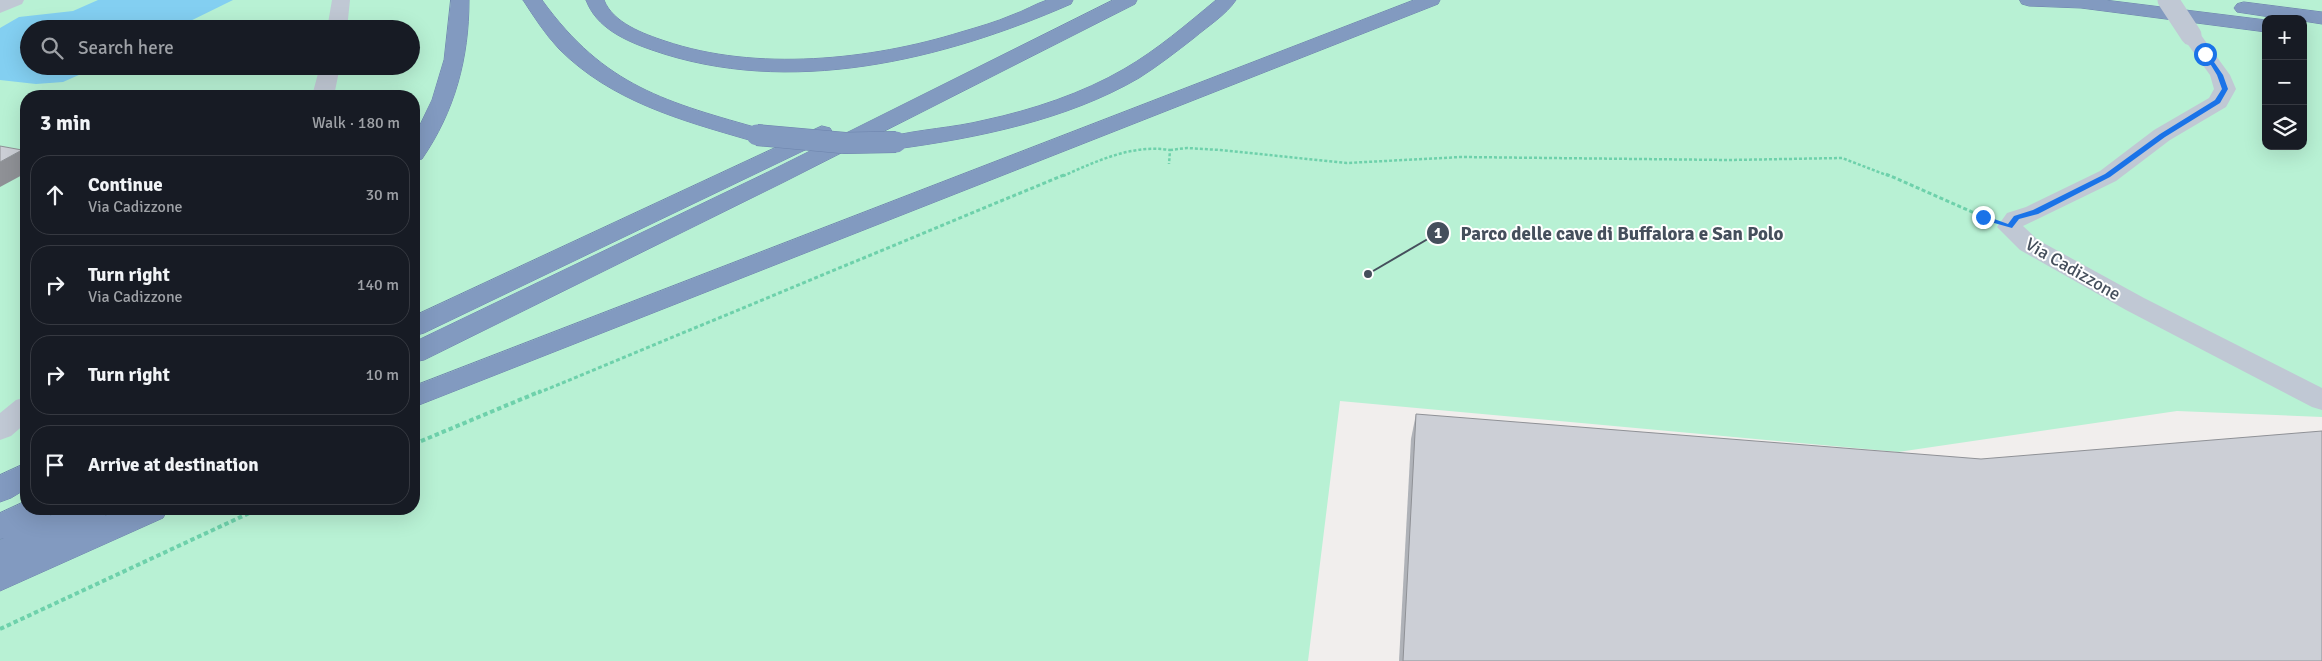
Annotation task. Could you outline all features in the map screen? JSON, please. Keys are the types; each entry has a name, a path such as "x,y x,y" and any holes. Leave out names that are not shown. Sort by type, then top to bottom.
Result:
{"highway":[{"path":"420,146 438,107 451,71 458,41 460,0"},
{"path":"532,0 567,45 596,70 626,91 666,109 757,135 845,143 896,142 950,136 1032,116 1099,89 1139,69 1194,29 1227,0"},
{"path":"595,0 608,20 628,34 650,44 715,60 754,64 805,65 851,62 921,48 1003,24 1064,0"},
{"path":"420,324 1098,0"},
{"path":"420,350 776,177 1128,0"},
{"path":"420,395 1231,76 1430,0"},
{"path":"2029,0 2083,3"},
{"path":"2060,0 2262,25"},
{"path":"2175,0 2322,18"},
{"path":"2307,31 2322,33"},
{"path":"0,490 20,478"},
{"path":"0,527 25,515"},
{"path":"0,555 81,515"},
{"path":"0,578 139,515"}],"street":[{"path":"0,7 15,0"},
{"path":"338,20 341,0"},
{"name":"Via Cadizzone","path":"2168,0 2220,75 2225,89 2218,102 2162,136 2108,176 2035,212 2016,218 2009,227 2029,245 2102,286 2322,400"},
{"path":"325,90 328,75"},
{"path":"0,429 20,412"}],"path":[{"path":"420,442 1056,178 1144,148 1220,150 1347,163 1413,158 1461,157 1719,160 1842,158 1857,162 2009,227"},
{"path":"1169,164 1170,150"},
{"path":"0,629 245,515"}],"green space":[{"path":"0,0 2322,0 2322,417 2177,411 1898,452 1340,401 1308,661 0,661"}],"water":[{"path":"98,0 233,0 192,20 20,20 20,75 79,75 63,82 36,84 0,80 0,28 19,17 73,11"}],"building":[{"path":"0,146 20,150 20,151 0,162"},
{"path":"1416,414 1981,459 2322,431 2322,661 1403,661"}],"place":[{"name":"Parco delle cave di Buffalora e San Polo","path":"1368,274"}],"route":[{"path":"1983,217 2009,227 2016,218 2035,212 2108,176 2162,136 2218,102 2225,89 2220,75 2205,54"}]}
